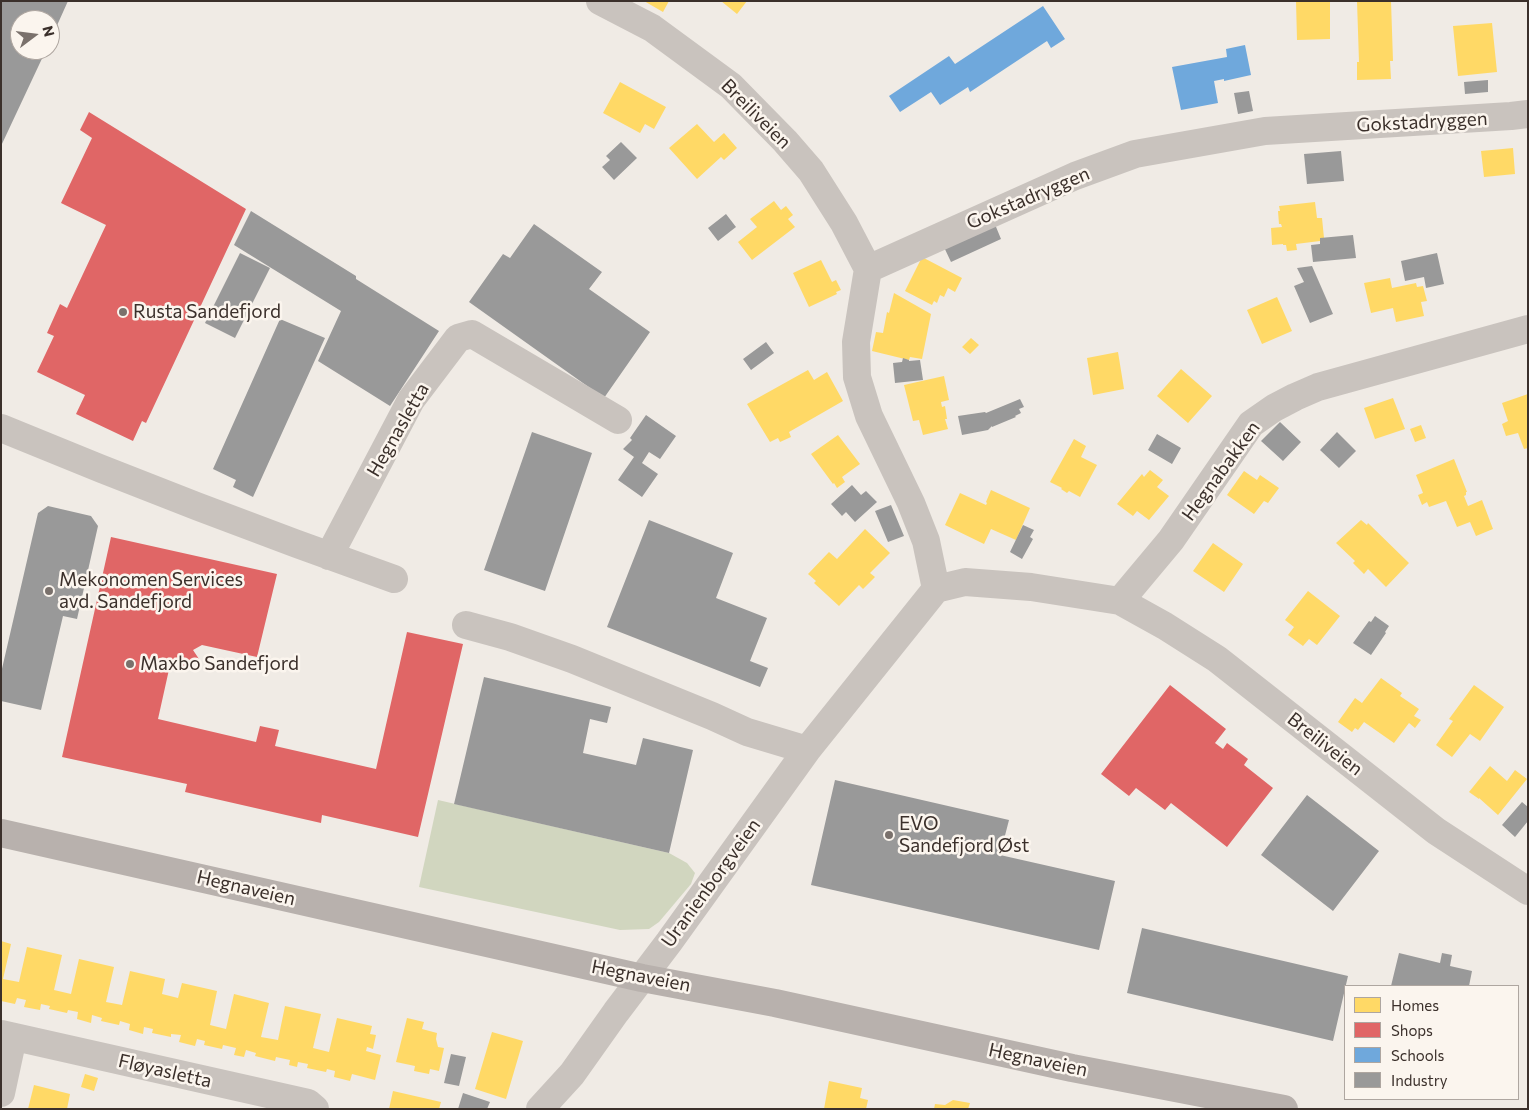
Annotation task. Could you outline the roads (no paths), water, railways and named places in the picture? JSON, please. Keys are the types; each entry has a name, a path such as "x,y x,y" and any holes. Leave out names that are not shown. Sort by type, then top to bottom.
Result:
{"main road":[{"name":"Hegnaveien","path":"1,833 642,978 765,1002 1072,1068 1284,1109"}],"street":[{"name":"Breiliveien","path":"600,1 652,28 731,86 811,171 844,223 868,270"},
{"name":"Gokstadryggen","path":"868,270 1075,176 1135,154 1265,131 1528,114"},
{"path":"868,270 856,342 857,377 869,416 911,503 926,541 936,589 965,582 1031,587 1120,601"},
{"name":"Hegnabakken","path":"1120,601 1171,540 1251,424 1274,408 1318,388 1528,330"},
{"name":"Hegnasletta","path":"330,556 412,400 458,338 472,334 618,420"},
{"path":"1,428 98,469 394,579"},
{"name":"Uranienborgveien","path":"540,1109 572,1074 807,750 936,589"},
{"name":"Breiliveien","path":"1120,601 1217,659 1436,831 1528,892"},
{"path":"466,625 510,637 572,659 747,732 807,750"},
{"name":"Fløyasletta","path":"1,1092 7,1036 308,1103 315,1109"}],"place":[{"name":"Rusta Sandefjord","path":"123,312"},
{"name":"Mekonomen Services avd. Sandefjord","path":"49,591"},
{"name":"Maxbo Sandefjord","path":"130,664"},
{"name":"EVO Sandefjord Øst","path":"889,835"}]}
